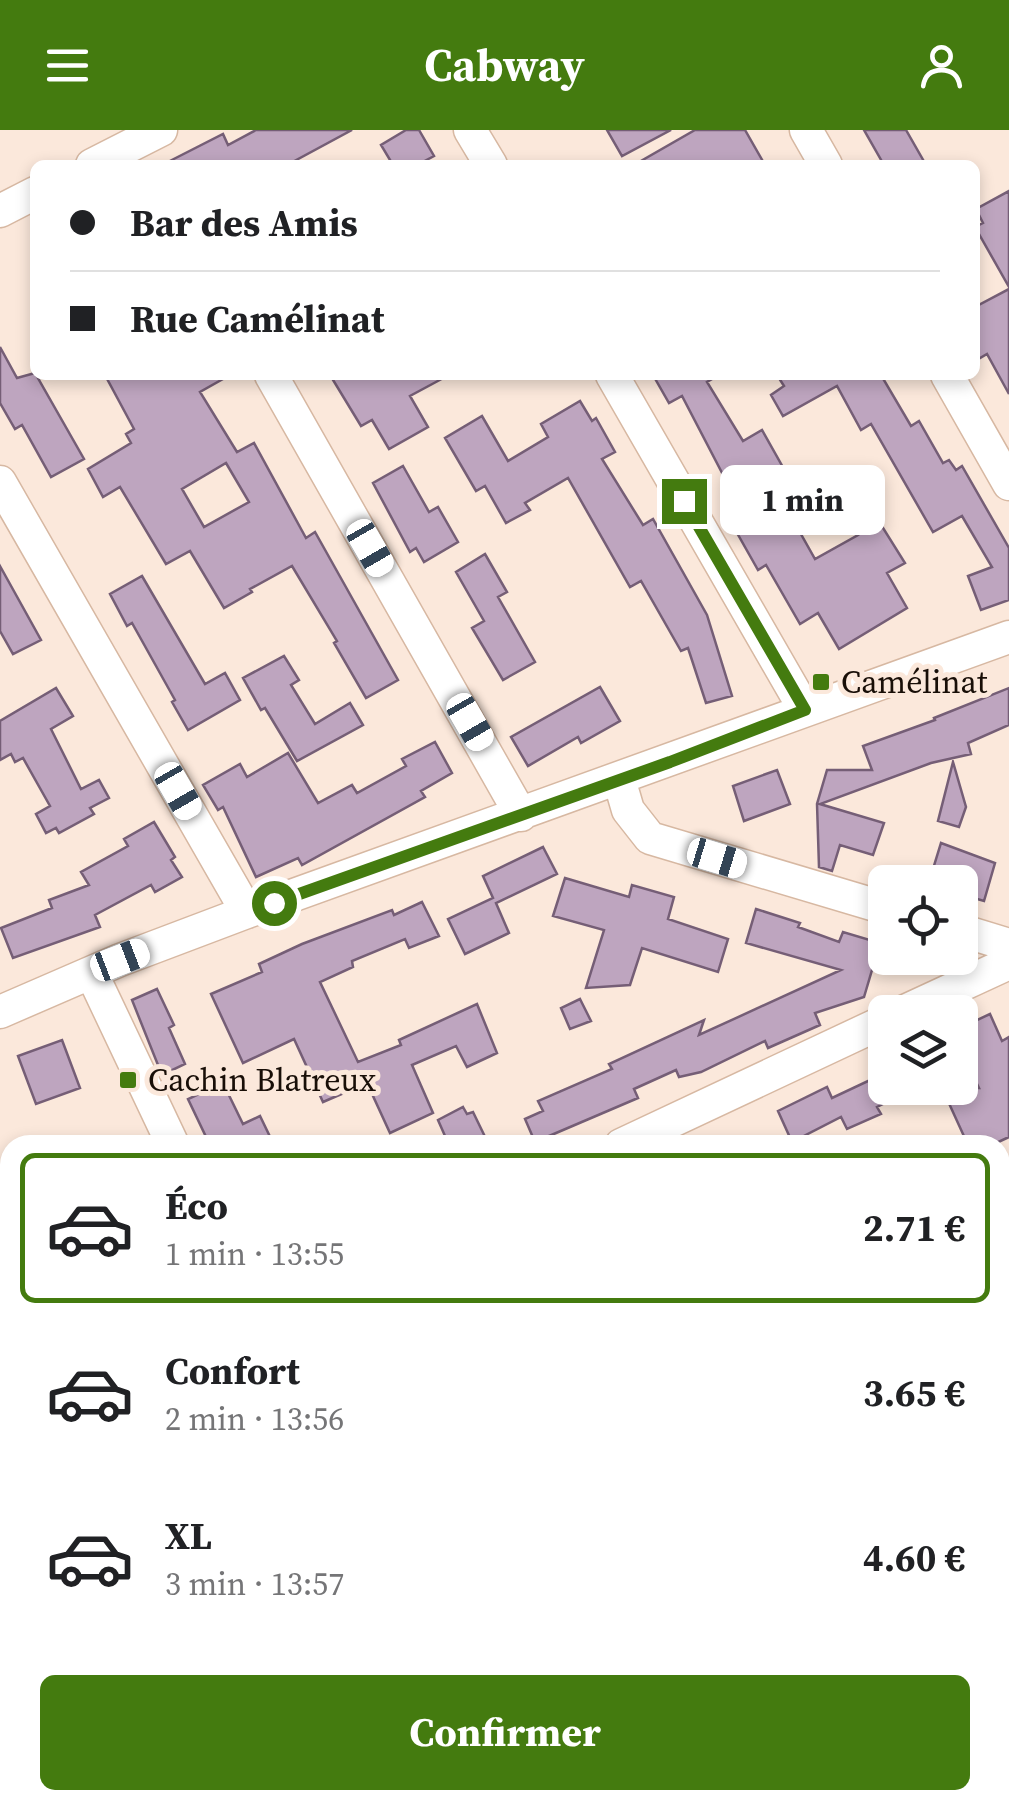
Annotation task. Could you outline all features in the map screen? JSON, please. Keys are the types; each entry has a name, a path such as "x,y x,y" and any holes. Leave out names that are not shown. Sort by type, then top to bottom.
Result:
{"street":[{"path":"470,130 487,160"},
{"path":"806,130 823,160"},
{"path":"107,160 150,146"},
{"path":"0,211 30,196"},
{"path":"274,380 521,815"},
{"path":"615,380 805,710"},
{"path":"949,380 1009,484"},
{"path":"0,482 247,912"},
{"path":"0,1012 120,960 247,912 1009,636"},
{"path":"619,779 628,810 650,838 868,903"},
{"path":"978,936 1009,945"},
{"path":"939,995 1009,962"},
{"path":"92,974 167,1135"},
{"path":"642,1135 868,1029"}],"building":[{"path":"256,130 352,130 296,160 172,160 223,134 228,145"},
{"path":"406,130 419,130 434,156 426,160 390,160 381,145"},
{"path":"607,130 671,130 622,156"},
{"path":"695,130 745,130 762,160 643,160"},
{"path":"864,130 906,130 923,160 881,160"},
{"path":"1009,191 1009,287 980,236 980,207"},
{"path":"1009,289 1009,394 987,354 980,358 980,304"},
{"path":"0,347 17,378 30,374 30,380 39,380 84,459 51,477 22,425 15,429 0,403"},
{"path":"108,380 221,380 200,392 237,452 254,443 306,538 315,532 398,680 366,698 292,566 224,608 190,551 166,564 120,487 103,497 88,469 131,443 126,434 134,429","holes":["226,463 249,502 204,527 182,489"]},
{"path":"333,380 440,380 410,396 428,427 389,449 372,420 361,426"},
{"path":"656,380 710,380 707,382 743,441 762,430 803,503 788,511 815,559 858,535 832,491 853,480 905,563 887,573 907,608 839,649 818,613 800,624 766,565 758,570 732,524 745,517 682,396 669,403"},
{"path":"780,380 884,380 911,426 919,421 943,463 949,460 956,470 962,466 1009,548 1009,600 981,610 968,576 992,567 962,516 933,532 871,424 861,430 837,386 783,416 771,395 784,386"},
{"path":"580,401 592,421 596,418 615,452 602,459 643,525 653,519 707,615 732,696 706,703 688,648 681,651 641,581 630,587 568,478 525,503 530,510 506,523 485,486 476,491 445,438 482,416 508,461 548,437 541,424"},
{"path":"403,466 429,512 438,507 458,542 424,562 416,548 410,552 373,483"},
{"path":"485,554 507,592 498,597 535,662 503,680 472,628 484,621 456,572"},
{"path":"0,566 41,640 13,654 0,631"},
{"path":"142,576 205,684 225,673 240,700 188,730 132,623 127,626 110,594"},
{"path":"284,656 299,680 291,685 315,724 350,703 363,725 297,761 243,678"},
{"path":"600,687 620,721 581,743 578,737 528,766 511,737"},
{"path":"56,688 73,716 51,729 81,789 99,780 109,798 90,808 94,814 59,833 56,828 46,833 36,814 50,806 23,758 15,762 11,754 0,760 0,721"},
{"path":"1009,688 1009,725 968,743 971,754 931,763 820,804 884,823 873,855 840,845 832,871 819,867 817,804 827,770 872,770 863,746"},
{"path":"435,742 452,773 421,791 425,797 302,865 298,858 256,877 223,807 218,810 203,785 240,764 247,777 288,753 318,803 352,785 357,793 406,766 402,759"},
{"path":"953,762 966,807 959,827 938,821"},
{"path":"777,770 790,804 744,821 733,786"},
{"path":"154,822 182,877 155,892 151,885 95,915 100,927 13,958 1,928 52,908 49,900 89,885 81,872 128,846 124,839"},
{"path":"941,843 995,863 984,901 978,899 978,865 934,865"},
{"path":"543,847 557,874 496,903 509,933 465,954 448,919 493,898 483,876"},
{"path":"565,878 629,897 632,885 674,897 668,919 728,939 718,972 642,948 630,985 586,988 604,930 553,916"},
{"path":"422,902 439,936 409,948 405,939 352,961 353,967 320,982 358,1062 401,1045 399,1040 477,1004 497,1053 467,1067 456,1046 412,1065 433,1113 390,1133 367,1083 323,1102 294,1039 243,1063 211,994 262,972 259,964 302,944 392,910 394,915"},
{"path":"756,909 800,923 798,927 839,942 843,932 868,939 871,975 864,997 815,1013 820,1025 768,1048 765,1041 701,1072 679,1077 676,1070 634,1089 638,1098 551,1135 532,1135 525,1119 543,1111 538,1101 612,1069 609,1064 704,1020 699,1035 841,970 746,943"},
{"path":"157,989 174,1025 169,1028 185,1064 162,1075 132,1000"},
{"path":"580,999 591,1021 570,1029 561,1008"},
{"path":"990,1014 1002,1041 1009,1037 1009,1135 963,1135 950,1105 978,1105 978,1020"},
{"path":"62,1040 80,1088 36,1104 18,1056"},
{"path":"868,1081 868,1105 881,1105 877,1107 881,1114 847,1129 841,1117 806,1135 789,1135 778,1111 827,1087 832,1098"},
{"path":"223,1083 243,1124 260,1116 269,1135 205,1135 188,1099"},
{"path":"463,1107 467,1114 473,1112 484,1135 445,1135 438,1120"}],"place":[{"name":"Camélinat","path":"821,682"},
{"name":"Cachin Blatreux","path":"128,1080"}],"route":[{"path":"274,903 805,710 684,501"}]}
